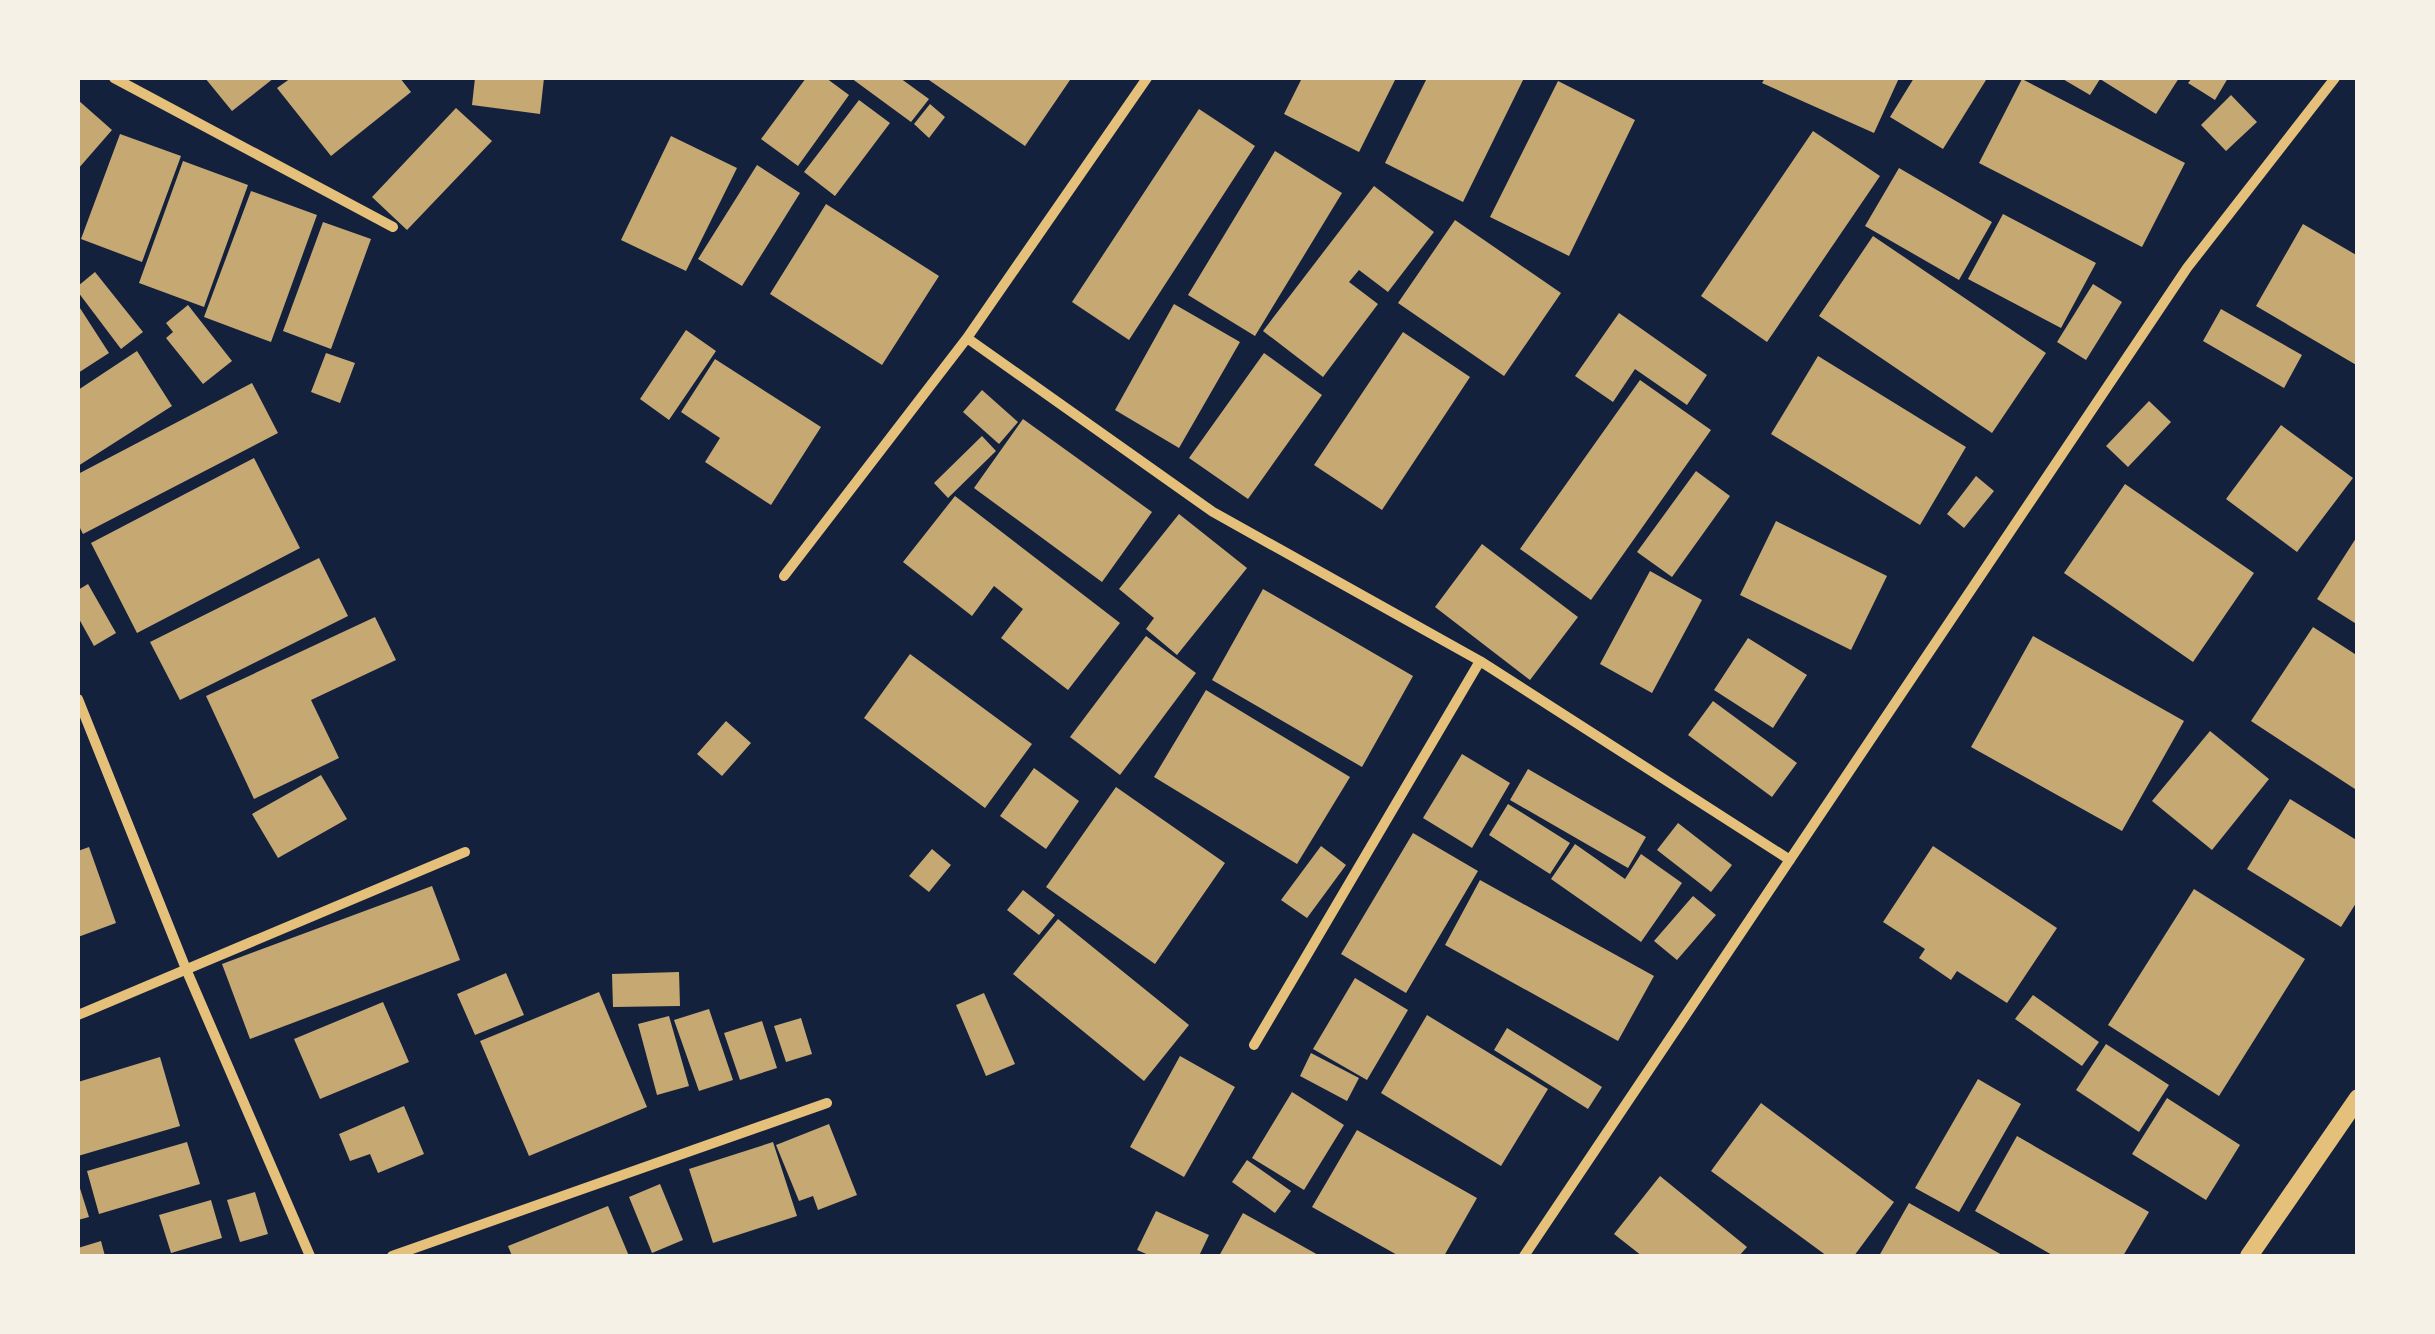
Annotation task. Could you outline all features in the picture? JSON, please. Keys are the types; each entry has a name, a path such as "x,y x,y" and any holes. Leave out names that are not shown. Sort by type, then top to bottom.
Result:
{"street":[{"path":"114,78 392,227"},
{"path":"784,576 967,338 1147,78"},
{"path":"1524,1256 2187,268 2335,78"},
{"path":"967,338 1213,512 1480,661 1790,860"},
{"path":"1254,1044 1480,661"},
{"path":"78,698 186,969 310,1256"},
{"path":"78,1016 464,852"},
{"path":"2249,1256 2358,1098"},
{"path":"392,1256 826,1103"}],"building":[{"path":"205,78 274,78 232,111"},
{"path":"291,78 400,78 411,92 331,156 277,88"},
{"path":"475,78 544,78 540,114 472,105"},
{"path":"806,78 826,78 849,95 798,166 761,139"},
{"path":"851,78 900,78 929,99 911,122"},
{"path":"926,78 1066,78 1070,80 1025,146"},
{"path":"1302,78 1396,78 1359,152 1284,114"},
{"path":"1427,78 1524,78 1463,202 1385,163"},
{"path":"1765,78 1899,78 1874,133 1762,83"},
{"path":"1914,78 1986,80 1943,149 1890,117"},
{"path":"2061,78 2179,78 2156,114 2100,79 2090,95"},
{"path":"2192,78 2228,78 2215,100 2188,83"},
{"path":"2022,79 2185,163 2142,247 1979,163"},
{"path":"1558,81 1635,120 1569,256 1490,217"},
{"path":"2231,95 2257,122 2226,151 2201,125"},
{"path":"78,100 112,130 78,169"},
{"path":"859,100 890,123 835,196 804,172"},
{"path":"930,104 945,117 929,138 914,124"},
{"path":"456,108 492,141 407,230 372,197"},
{"path":"1199,109 1255,146 1129,340 1072,302"},
{"path":"1813,131 1880,176 1767,342 1701,296"},
{"path":"120,134 181,156 142,262 81,239"},
{"path":"671,136 737,168 686,271 621,240"},
{"path":"1275,151 1342,193 1255,336 1188,295"},
{"path":"183,161 248,185 204,307 139,283"},
{"path":"757,165 800,193 742,286 698,259"},
{"path":"1899,168 1992,222 1959,280 1865,226"},
{"path":"1374,186 1434,232 1388,292 1359,270 1349,282 1378,304 1323,377 1263,331"},
{"path":"251,191 317,215 271,342 204,317"},
{"path":"826,204 939,276 882,365 770,294"},
{"path":"2003,214 2096,263 2061,328 1968,279"},
{"path":"1455,220 1561,293 1504,376 1398,303"},
{"path":"323,222 371,239 331,349 283,331"},
{"path":"2303,224 2358,256 2358,366 2256,306"},
{"path":"1873,236 2046,353 1992,433 1819,316"},
{"path":"95,272 143,332 121,349 78,292 78,286"},
{"path":"2093,284 2122,302 2086,360 2057,342"},
{"path":"1174,304 1240,342 1179,448 1115,410"},
{"path":"78,305 109,353 78,373"},
{"path":"188,305 232,361 203,384 166,338 173,332 166,323"},
{"path":"2221,309 2302,355 2284,388 2203,341"},
{"path":"1619,313 1707,375 1687,405 1635,369 1613,402 1575,376"},
{"path":"686,330 716,351 669,420 640,399"},
{"path":"1403,332 1470,377 1382,510 1314,465"},
{"path":"137,351 172,406 78,466 78,390"},
{"path":"326,353 355,363 340,403 311,392"},
{"path":"1264,353 1322,395 1248,499 1189,458"},
{"path":"1818,356 1966,447 1920,525 1771,434"},
{"path":"715,359 821,427 771,505 705,462 720,438 681,412"},
{"path":"1640,380 1711,430 1591,600 1520,549"},
{"path":"252,383 278,433 83,534 78,524 78,474"},
{"path":"982,390 1018,422 999,444 963,412"},
{"path":"2149,401 2171,422 2128,467 2106,446"},
{"path":"1023,419 1152,512 1102,582 974,488"},
{"path":"2281,425 2353,478 2297,552 2226,499"},
{"path":"982,436 996,451 948,498 934,483"},
{"path":"254,458 300,548 137,633 91,543"},
{"path":"1696,471 1730,496 1672,577 1637,552"},
{"path":"1976,476 1994,491 1964,528 1947,514"},
{"path":"2125,484 2254,573 2193,662 2064,573"},
{"path":"955,496 1120,623 1068,690 1001,638 1023,609 994,586 972,616 903,562"},
{"path":"1179,514 1247,568 1177,655 1146,629 1154,618 1119,589"},
{"path":"1776,521 1887,576 1851,650 1740,595"},
{"path":"2358,535 2358,625 2317,599"},
{"path":"1482,544 1578,617 1530,680 1435,607"},
{"path":"319,558 348,616 180,700 150,642"},
{"path":"1650,571 1702,600 1652,693 1600,664"},
{"path":"88,584 116,633 94,646 78,617 78,590"},
{"path":"1263,589 1413,676 1362,767 1212,680"},
{"path":"375,617 396,660 311,700 339,758 254,799 206,696"},
{"path":"2313,627 2358,656 2358,791 2251,721"},
{"path":"1146,636 1196,673 1120,775 1070,737"},
{"path":"2033,636 2184,721 2122,831 1971,747"},
{"path":"1748,638 1807,675 1773,728 1714,690"},
{"path":"910,654 1032,744 985,808 864,718"},
{"path":"1206,690 1350,777 1297,864 1154,777"},
{"path":"1713,701 1797,763 1772,797 1688,735"},
{"path":"726,721 751,743 722,776 697,754"},
{"path":"2210,731 2269,779 2212,850 2152,801"},
{"path":"1462,754 1510,783 1472,848 1423,818"},
{"path":"1034,768 1079,801 1046,849 1000,816"},
{"path":"1528,769 1646,837 1628,868 1510,800"},
{"path":"321,775 347,819 278,858 252,814"},
{"path":"1116,787 1225,863 1155,964 1046,887"},
{"path":"2290,799 2358,841 2358,900 2341,927 2247,869"},
{"path":"1508,804 1570,843 1550,874 1489,835"},
{"path":"1678,823 1732,865 1711,892 1657,850"},
{"path":"1413,833 1478,871 1406,993 1341,954"},
{"path":"1575,844 1625,879 1641,854 1682,883 1641,942 1551,879"},
{"path":"1321,846 1346,865 1307,918 1281,900"},
{"path":"1933,846 2057,928 2007,1003 1957,971 1951,980 1919,958 1925,949 1883,922"},
{"path":"89,847 116,923 78,937 78,851"},
{"path":"932,849 951,865 929,892 909,876"},
{"path":"1480,880 1654,976 1618,1041 1445,945"},
{"path":"432,886 460,960 250,1039 222,964"},
{"path":"2194,889 2305,959 2219,1096 2108,1025"},
{"path":"1023,890 1055,915 1039,935 1007,910"},
{"path":"1693,896 1716,915 1677,960 1654,941"},
{"path":"1058,919 1189,1025 1144,1081 1013,974"},
{"path":"679,972 680,1006 613,1007 612,974"},
{"path":"506,973 524,1015 475,1035 457,994"},
{"path":"1355,978 1408,1010 1367,1080 1313,1049"},
{"path":"599,992 647,1107 529,1156 480,1041"},
{"path":"984,993 1015,1064 986,1076 956,1005"},
{"path":"2033,995 2099,1042 2082,1066 2015,1019"},
{"path":"383,1002 409,1062 320,1099 294,1039"},
{"path":"709,1009 733,1080 699,1091 674,1020"},
{"path":"1427,1015 1548,1089 1501,1166 1381,1093"},
{"path":"669,1016 689,1086 657,1095 638,1024"},
{"path":"801,1018 812,1054 786,1062 774,1026"},
{"path":"762,1021 777,1068 740,1080 724,1033"},
{"path":"1507,1028 1602,1087 1588,1109 1494,1050"},
{"path":"2106,1044 2169,1085 2139,1132 2076,1090"},
{"path":"1311,1053 1359,1078 1347,1101 1300,1076"},
{"path":"1180,1056 1235,1087 1184,1177 1130,1147"},
{"path":"160,1057 180,1126 78,1156 78,1082"},
{"path":"1978,1079 2021,1104 1959,1212 1915,1188"},
{"path":"1292,1092 1344,1125 1304,1190 1252,1158"},
{"path":"2167,1098 2240,1145 2206,1200 2132,1154"},
{"path":"1761,1103 1894,1202 1854,1256 1827,1256 1711,1171"},
{"path":"404,1106 424,1154 378,1173 370,1154 350,1161 339,1134"},
{"path":"829,1124 857,1195 818,1210 813,1196 799,1201 776,1145"},
{"path":"1357,1130 1477,1198 1444,1256 1399,1256 1312,1207"},
{"path":"2017,1136 2149,1212 2123,1256 2054,1256 1975,1211"},
{"path":"187,1142 200,1184 99,1214 87,1171"},
{"path":"773,1142 797,1216 713,1243 689,1169"},
{"path":"1247,1160 1291,1191 1275,1213 1232,1182"},
{"path":"1660,1176 1747,1247 1739,1256 1642,1256 1614,1234"},
{"path":"78,1182 89,1217 78,1220"},
{"path":"660,1184 683,1240 652,1253 629,1197"},
{"path":"255,1192 268,1234 240,1242 227,1200"},
{"path":"211,1200 222,1238 171,1253 159,1215"},
{"path":"1909,1203 2004,1256 1879,1256"},
{"path":"608,1206 629,1256 512,1256 508,1246"},
{"path":"1156,1211 1209,1235 1199,1256 1151,1256 1137,1250"},
{"path":"1243,1213 1320,1256 1219,1256"},
{"path":"101,1241 105,1256 78,1256 78,1248"}]}
